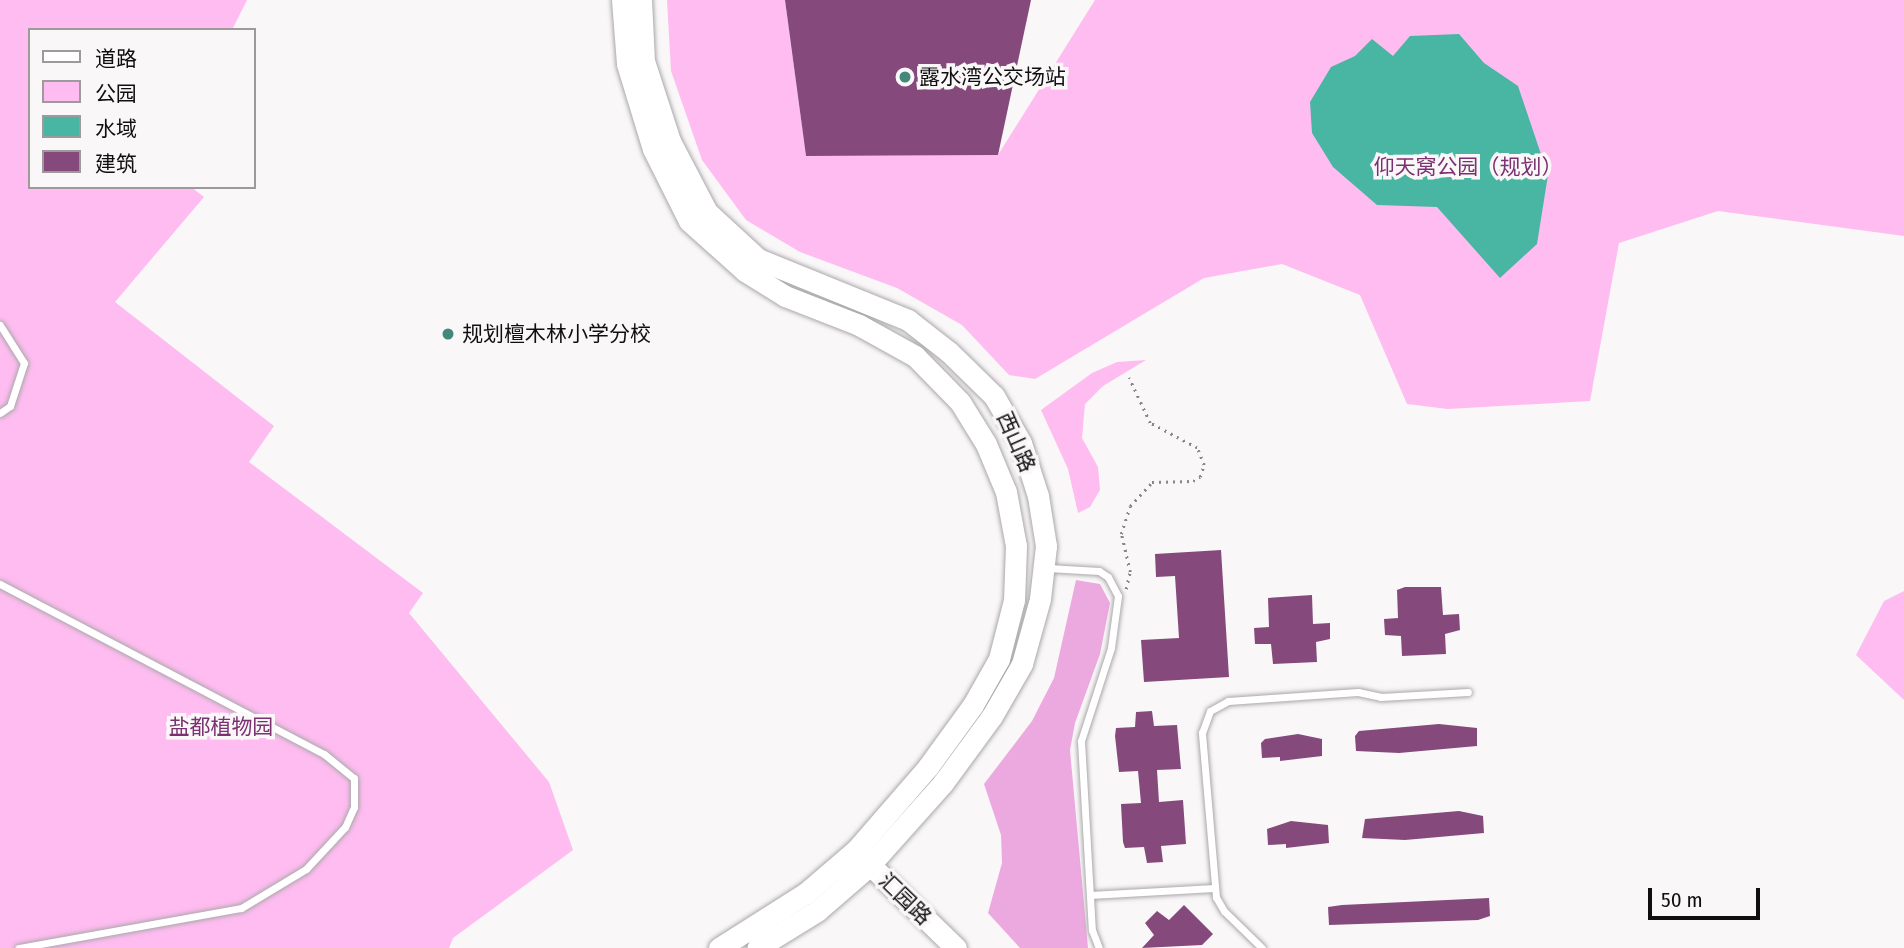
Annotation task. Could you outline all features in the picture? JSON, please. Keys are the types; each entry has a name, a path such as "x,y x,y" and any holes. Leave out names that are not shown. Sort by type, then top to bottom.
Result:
{"main road":[{"name":"西山路","path":"622,0 627,64 653,149 689,221 745,271 785,296 859,325 915,356 960,402 986,444 1006,492 1016,546 1014,586 999,659 974,705 863,858 817,911 757,948"},
{"name":"西山路","path":"641,0 644,61 670,141 707,212 758,259 908,320 949,352 994,396 1021,443 1038,496 1046,546 1040,599 1022,664 992,716 943,783 863,858 719,948"},
{"name":"汇园路","path":"863,858 956,948"}],"lane":[{"path":"0,325 24,363 10,406 0,413"},
{"path":"1044,568 1099,571 1108,578 1118,596 1111,648 1081,741 1092,930 1099,948"},
{"path":"0,583 324,754 354,778 354,807 345,827 306,869 241,908 19,948"},
{"path":"1262,948 1219,905 1214,888 1202,733 1216,706 1228,701 1358,692 1381,697 1468,692"},
{"path":"1090,895 1214,888"}],"path":[{"path":"1118,596 1130,581 1121,534 1130,506 1152,482 1193,481 1200,477 1205,465 1197,447 1150,423 1129,378"}],"green space":[{"name":"盐都植物园","path":"0,0 247,0 233,28 28,28 28,189 194,189 204,197 115,302 274,426 249,462 423,593 409,613 549,782 573,850 453,938 449,948 0,948"},
{"name":"仰天窝公园（规划）","path":"667,0 785,0 806,156 998,155 1095,0 1904,0 1904,236 1718,211 1619,243 1590,401 1448,409 1407,404 1360,295 1282,264 1204,278 1035,379 1009,375 962,325 897,288 800,252 746,220 702,160 671,71"},
{"path":"1146,360 1103,386 1085,404 1082,438 1098,467 1100,490 1090,507 1078,513 1068,469 1041,410 1092,373 1117,362"},
{"path":"1904,591 1904,700 1856,655 1884,601"}],"shaded area":[{"path":"1076,580 1100,584 1110,603 1100,654 1075,723 1070,750 1088,948 1020,948 988,913 1002,863 1001,835 984,784 1032,721 1054,678"}],"water":[{"path":"1459,34 1484,63 1518,86 1548,175 1537,244 1500,278 1437,207 1377,205 1333,167 1312,133 1310,102 1331,67 1355,56 1372,39 1393,56 1410,36"}],"building":[{"name":"露水湾公交场站","path":"785,0 1031,0 998,155 806,156"},
{"path":"1221,550 1229,677 1144,682 1141,640 1179,638 1175,576 1156,577 1155,554"},
{"path":"1405,587 1441,587 1443,615 1459,614 1460,630 1445,634 1446,654 1402,656 1401,636 1385,635 1384,619 1398,618 1397,590"},
{"path":"1312,595 1313,624 1330,623 1330,639 1316,642 1317,662 1273,664 1271,644 1255,644 1254,628 1269,627 1268,598"},
{"path":"1152,711 1154,726 1177,725 1181,769 1157,770 1159,802 1183,800 1186,844 1161,846 1163,862 1147,863 1144,847 1125,848 1123,842 1121,804 1141,803 1138,771 1119,772 1115,736 1116,728 1135,727 1136,712"},
{"path":"1439,724 1477,728 1477,746 1399,753 1356,751 1355,736 1359,731"},
{"path":"1298,734 1322,739 1322,756 1280,761 1280,757 1262,758 1261,743 1265,739"},
{"path":"1459,811 1483,816 1484,833 1405,840 1362,838 1365,819"},
{"path":"1291,821 1328,825 1329,843 1286,848 1286,844 1268,845 1267,829"},
{"path":"1489,898 1490,916 1478,920 1329,925 1328,907"},
{"path":"1184,905 1213,934 1202,945 1142,948 1154,935 1145,923 1157,911 1169,920"}],"place":[{"name":"露水湾公交场站","path":"905,77"},
{"name":"规划檀木林小学分校","path":"448,334"}]}
